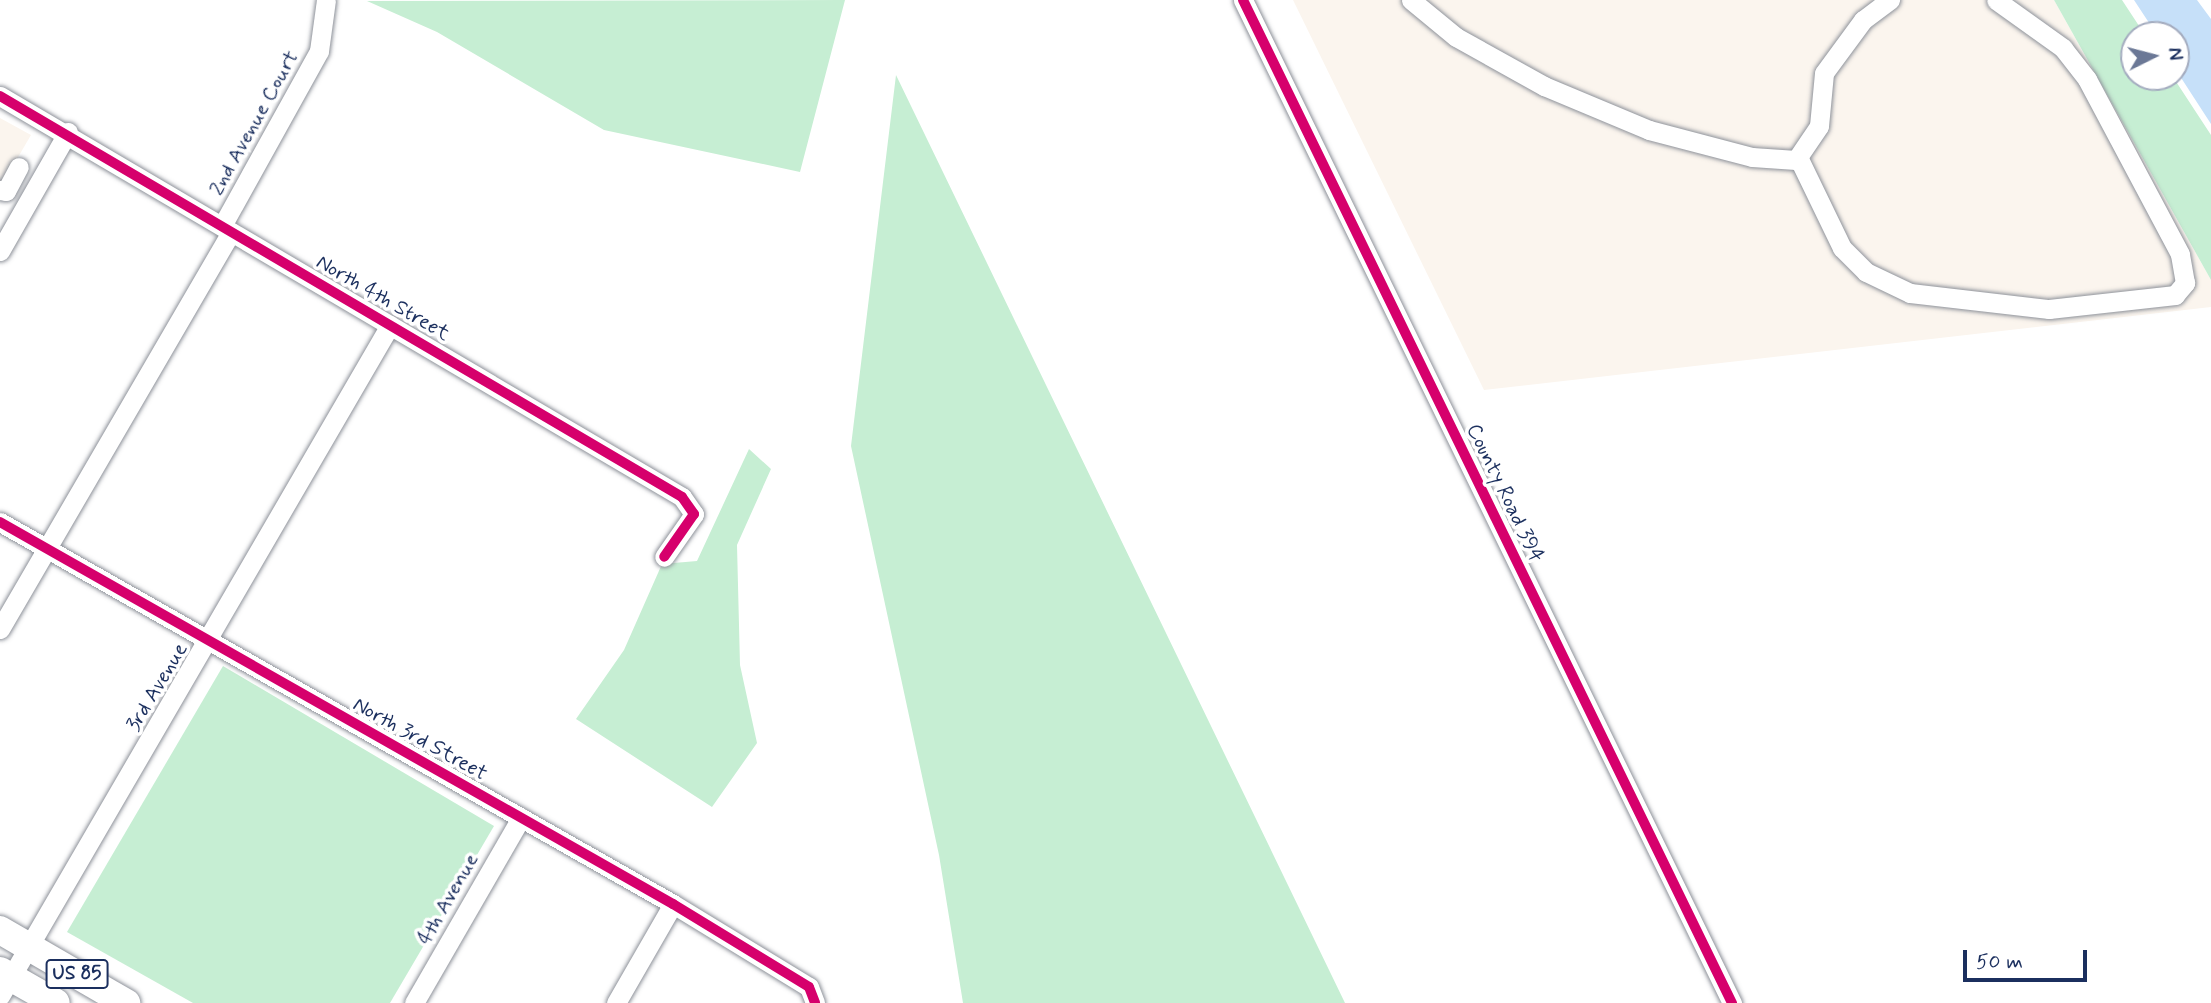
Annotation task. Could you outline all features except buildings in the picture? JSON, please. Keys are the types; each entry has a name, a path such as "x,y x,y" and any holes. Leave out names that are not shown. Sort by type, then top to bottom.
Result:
{"highway":[{"name":"US 85","path":"0,930 127,1003"},
{"name":"US 85","path":"4,981 56,1003"}],"street":[{"name":"2nd Avenue Court","path":"0,629 48,550 226,229 319,51 326,0"},
{"name":"County Road 394","path":"1243,0 1732,1003"},
{"path":"1411,0 1456,37 1544,86 1649,130 1752,157 1798,158"},
{"path":"1798,158 1819,126 1824,73 1863,20 1890,0"},
{"path":"1798,158 1842,248 1866,272 1910,293 2049,309 2175,295 2186,272 2180,254 2087,79 2063,48 1996,0"},
{"name":"North 4th Street","path":"0,96 68,132 226,229 682,497 694,514 664,557"},
{"path":"0,251 68,132"},
{"path":"0,190 6,191 19,167"},
{"name":"3rd Avenue","path":"4,981 28,946 209,645 390,325"},
{"name":"North 3rd Street","path":"0,522 209,645 673,904 816,1000"},
{"name":"4th Avenue","path":"414,1003 521,818"},
{"path":"616,1003 673,904"}],"shaded area":[{"path":"1293,0 2054,0 2211,280 2211,307 1484,390"},
{"path":"0,118 31,135 0,188"}],"green space":[{"path":"845,0 800,172 604,130 437,32 367,1"},
{"path":"2054,0 2122,0 2136,21 2120,21 2120,91 2182,91 2211,135 2211,280"},
{"path":"896,75 1345,1003 963,1003 939,855 851,446"},
{"path":"749,449 771,469 737,545 740,665 757,743 712,807 576,719 624,650 662,564 697,561"},
{"path":"223,666 494,826 390,1003 193,1003 67,932"}],"water":[{"path":"2134,0 2197,0 2211,19 2211,124 2190,91 2190,21 2148,21"}],"cycle path":[{"path":"1243,0 1732,1003"},
{"path":"0,96 682,497 694,514 664,557"},
{"path":"0,522 673,904 809,987 815,1003"}]}
